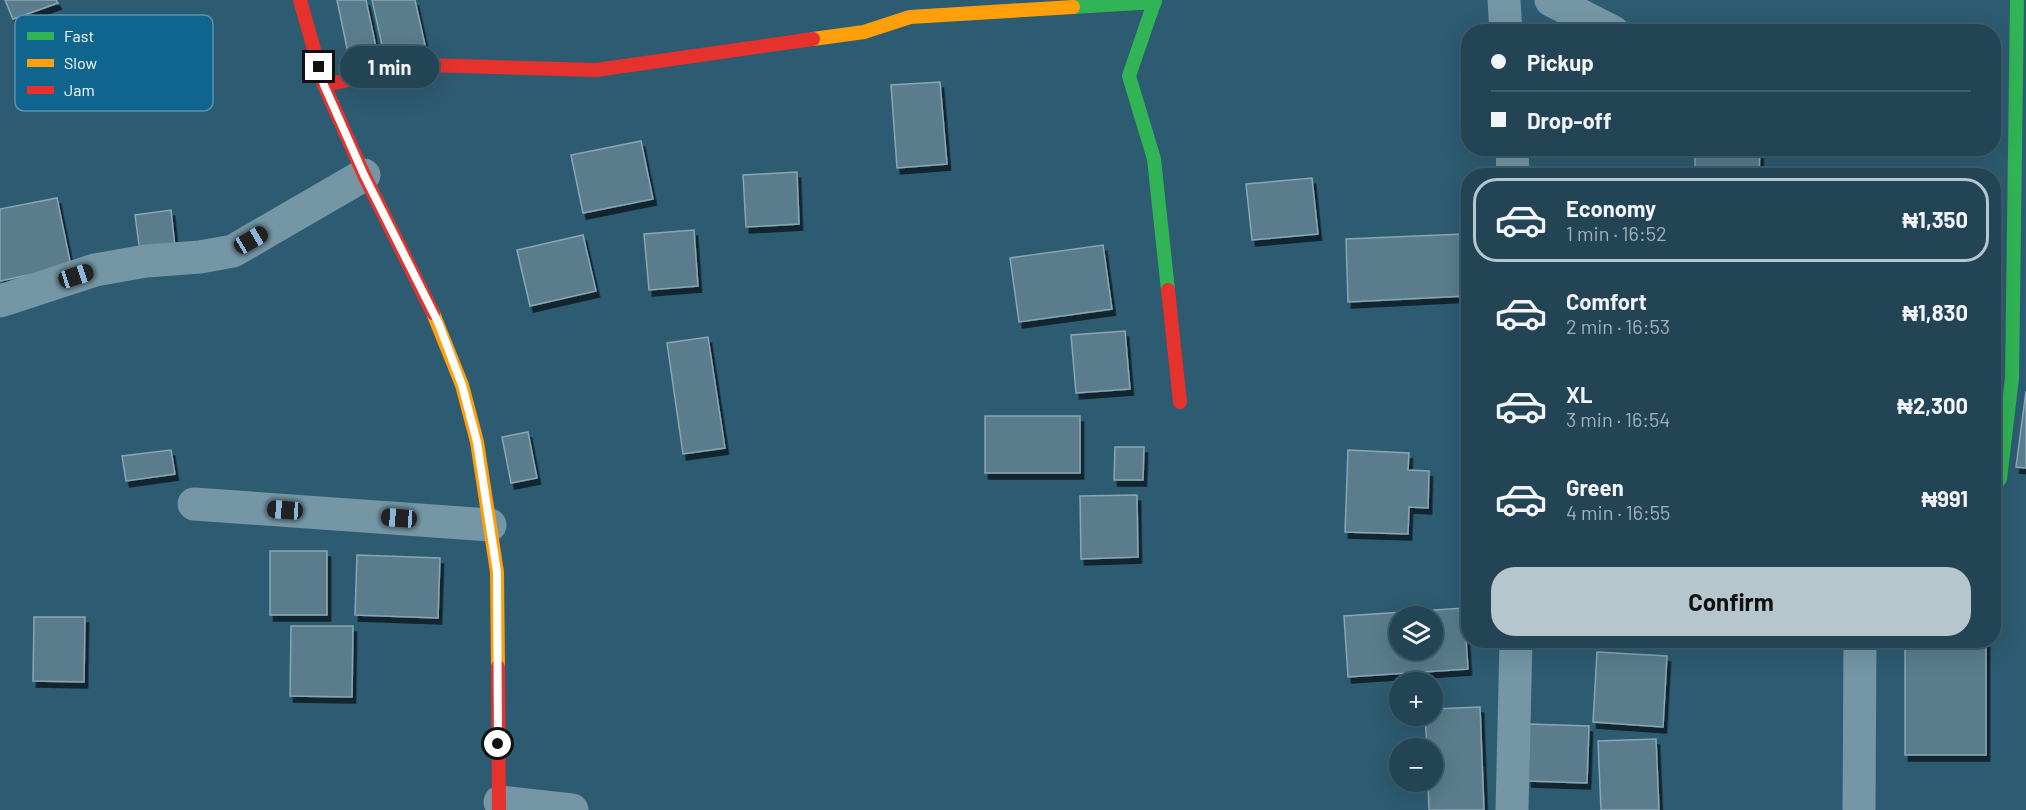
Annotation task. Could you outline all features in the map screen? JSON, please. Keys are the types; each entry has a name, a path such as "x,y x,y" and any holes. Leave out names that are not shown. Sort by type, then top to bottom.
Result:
{"street":[{"path":"300,0 324,85 364,175 438,322 462,385 477,442 497,572 499,806 572,810"},
{"path":"1504,0 1506,24"},
{"path":"1551,0 1598,24"},
{"path":"2001,471 2012,378 2017,0"},
{"path":"324,85 423,65 596,70 864,32 910,17 1155,1 1129,76 1154,159 1180,402"},
{"path":"0,301 95,270 146,261 200,257 232,251 364,175"},
{"path":"194,504 490,525"},
{"path":"1512,810 1516,648"},
{"path":"1859,810 1860,648"}],"building":[{"path":"5,0 56,0 58,3 24,15 15,15 13,19"},
{"path":"337,0 366,0 376,47 348,53"},
{"path":"372,0 415,0 425,45 384,54"},
{"path":"940,82 947,164 897,168 891,85"},
{"path":"641,141 653,199 583,213 571,155"},
{"path":"1695,156 1760,156 1759,168 1695,168"},
{"path":"797,172 799,224 746,227 743,175"},
{"path":"1312,178 1318,234 1252,240 1246,184"},
{"path":"57,198 71,266 0,281 0,209"},
{"path":"171,210 175,247 140,252 135,215"},
{"path":"694,230 698,286 649,290 644,234"},
{"path":"1461,234 1461,296 1348,302 1346,239"},
{"path":"583,235 596,291 530,306 517,250"},
{"path":"1103,245 1112,309 1019,322 1010,258"},
{"path":"1125,331 1130,389 1076,393 1071,335"},
{"path":"708,337 725,448 683,454 667,343"},
{"path":"2026,391 2026,468 2016,467"},
{"path":"985,416 1080,416 1080,473 985,473"},
{"path":"528,432 537,478 511,483 502,437"},
{"path":"1115,447 1144,447 1143,480 1114,480"},
{"path":"171,450 175,474 126,481 122,456"},
{"path":"1348,450 1409,453 1408,470 1429,471 1428,508 1409,507 1408,534 1345,532"},
{"path":"1137,495 1138,557 1081,559 1080,496"},
{"path":"270,551 327,551 327,615 270,615"},
{"path":"357,555 440,558 438,618 355,615"},
{"path":"1461,608 1461,648 1467,648 1468,669 1389,672 1389,674 1348,677 1344,616 1389,613 1389,660 1443,660 1443,609"},
{"path":"34,617 85,617 84,682 33,681"},
{"path":"291,626 353,626 352,697 290,696"},
{"path":"1905,648 1986,648 1986,755 1905,755"},
{"path":"1597,652 1667,656 1663,727 1593,722"},
{"path":"1480,707 1484,810 1429,810 1428,792 1443,792 1443,738 1426,738 1426,726 1443,726 1443,709"},
{"path":"1529,724 1589,726 1587,783 1528,781"},
{"path":"1656,739 1659,810 1601,810 1598,741"}],"traffic: fast":[{"path":"1155,0 1129,76 1154,159 1168,290"},
{"path":"2001,471 2012,378 2017,0"},
{"path":"1073,7 1155,2"}],"traffic: slow":[{"path":"813,39 864,32 910,17 1073,7"},
{"path":"433,313 462,385 477,442 497,572 498,667"}],"traffic: jam":[{"path":"300,0 324,85 364,175 433,313"},
{"path":"324,85 424,65 596,70 813,39"},
{"path":"1168,290 1180,402"},
{"path":"498,667 499,810"}],"route":[{"path":"319,67 324,85 364,175 438,322 462,385 477,442 497,572 498,744"}]}
